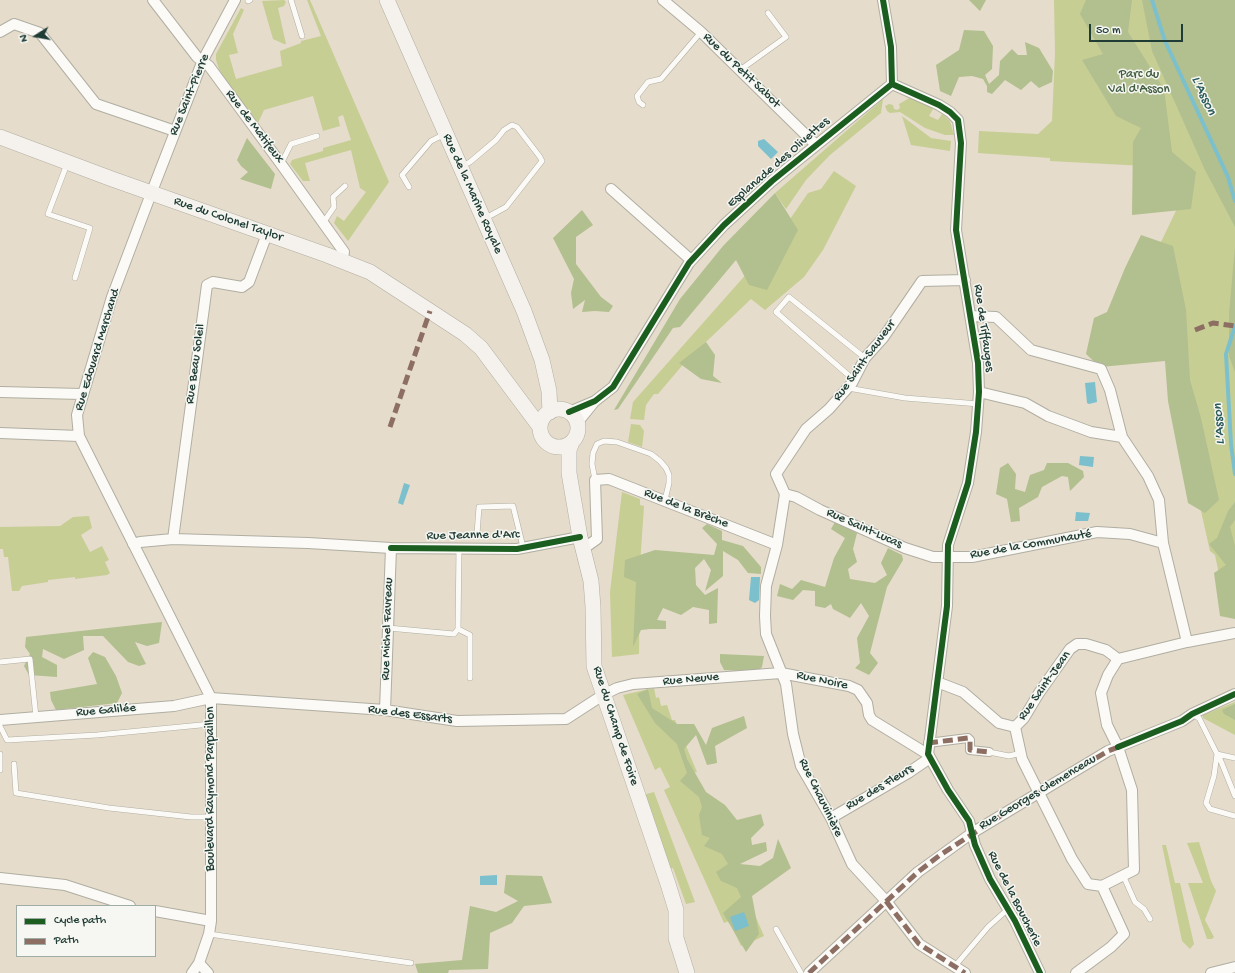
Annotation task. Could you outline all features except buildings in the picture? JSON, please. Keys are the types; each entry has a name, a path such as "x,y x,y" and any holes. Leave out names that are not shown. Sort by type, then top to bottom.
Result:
{"main road":[{"name":"Rue de la Marine Royale","path":"388,0 524,311 542,360 549,391 557,416 542,438 550,445 555,447"},
{"name":"Rue du Colonel Taylor","path":"0,137 370,272 465,334 481,348 523,405 557,416"},
{"name":"Rue du Champ de Foire","path":"557,416 577,433 569,450 568,473 592,588 594,666 676,910 676,938 687,973"},
{"path":"555,447 561,447 572,442"},
{"name":"Rue du Champ de Foire","path":"555,447 568,473"}],"street":[{"name":"Rue de Matifeux","path":"153,0 198,57 209,66 281,164 344,252 342,261"},
{"name":"Rue Saint-Pierre","path":"151,193 203,60 235,0"},
{"name":"Rue du Petit Sabot","path":"663,0 701,32 816,145"},
{"path":"883,0 891,47 892,84"},
{"path":"0,32 14,24 40,34 96,104 175,131"},
{"name":"Esplanade des Olivettes","path":"557,416 595,401 613,387 691,260 724,225 772,181 892,84"},
{"name":"Rue de Tiffauges","path":"892,84 940,105 958,120 961,142 956,230 978,363 979,404 968,482 946,557 947,606 928,743 929,757"},
{"path":"611,189 691,260"},
{"name":"Rue Edouard Marchand","path":"151,193 112,297 77,415 80,436 156,590"},
{"name":"Rue Beau Soleil","path":"173,539 207,285 214,282 242,287 249,282 267,234"},
{"name":"Rue Saint-Sauveur","path":"785,494 776,474 806,429 829,409 851,384 865,358 883,338 922,281 965,280"},
{"path":"970,316 996,317 1031,350 1101,369 1110,390 1122,437 1148,476 1158,500 1163,543 1187,642"},
{"path":"0,392 82,394"},
{"path":"979,392 1025,402 1048,416 1090,432 1122,437"},
{"path":"0,433 80,436"},
{"name":"Rue de la Brèche","path":"595,480 609,479 776,545"},
{"path":"582,543 597,540 595,480"},
{"name":"Rue Chauvinière","path":"785,494 776,545 766,586 766,634 786,684 793,734 801,766 831,818 852,864 886,901 919,944 965,973"},
{"name":"Rue Saint-Lucas","path":"785,494 796,496 820,510 905,548 933,558 946,557"},
{"name":"Rue de la Communauté","path":"946,557 972,557 1097,532 1130,534 1163,543"},
{"name":"Rue Jeanne d'Arc","path":"133,544 173,539 308,543 391,548 517,549 523,547 582,543"},
{"name":"Rue Michel Favreau","path":"385,710 391,548"},
{"name":"Boulevard Raymond Parpaillon","path":"156,590 211,698 211,921 209,934 199,963 192,973"},
{"path":"1076,973 1087,970 1124,934 1102,886 1134,870 1134,811 1132,790 1118,747 1107,725 1101,693 1108,675 1118,659 1187,642 1235,633"},
{"name":"Rue Saint-Jean","path":"1102,886 1088,884 1083,878 1020,753 1015,727 1024,718 1038,693 1070,649 1077,644 1086,644 1106,650 1118,659"},
{"name":"Rue Neuve","path":"603,695 617,688 633,684 781,673"},
{"name":"Rue Noire","path":"781,673 849,686 858,690 867,703 869,715 872,720 929,757"},
{"path":"937,682 963,692 999,723 1015,727"},
{"name":"Rue Georges Clemenceau","path":"809,973 918,872 972,833 1039,792 1118,747 1182,721 1192,714 1235,694"},
{"name":"Rue des Essarts","path":"211,698 385,710 457,721 566,719 603,695"},
{"name":"Rue Galilée","path":"0,720 174,706 211,698"},
{"path":"928,743 968,738 970,740 970,750 990,752"},
{"name":"Rue des Fleurs","path":"831,818 908,773 929,757"},
{"name":"Rue de la Boucherie","path":"929,757 969,821 975,845 990,879 1008,909 1040,973"},
{"path":"0,878 65,885 127,905"},
{"path":"156,911 211,921"},
{"path":"199,963 208,973"},
{"path":"1211,973 1235,967"}],"lane":[{"path":"291,0 302,36"},
{"path":"740,70 786,36 768,13"},
{"path":"643,105 639,102 637,96 648,82 661,79 701,32"},
{"path":"460,167 470,162 488,144 496,140 504,130 512,125 517,127 539,154 542,161 506,207 483,219"},
{"path":"409,187 402,175 431,141 446,134"},
{"path":"281,164 291,144 317,136"},
{"path":"68,163 48,214 90,228 74,278"},
{"path":"323,223 334,207 333,197 346,186"},
{"path":"865,358 789,297 776,312 851,384 878,394 979,404"},
{"path":"595,480 592,464 593,453 597,444 604,441 617,442 641,450 660,461 666,468 670,483 665,500"},
{"path":"477,534 479,507 513,506 523,547"},
{"path":"388,628 454,634 458,629 459,548"},
{"path":"458,629 470,635 470,678"},
{"path":"0,662 30,659 36,717"},
{"path":"1192,714 1199,718 1217,754 1235,796"},
{"path":"0,726 7,740 97,735 211,724"},
{"path":"990,752 1009,756 1020,753"},
{"path":"0,754 0,770"},
{"path":"1217,754 1235,758"},
{"path":"1217,754 1214,776 1206,803 1210,809 1235,816"},
{"path":"14,764 16,793 109,808 191,817 210,817"},
{"path":"1123,875 1135,902 1144,910 1150,919"},
{"path":"956,966 988,927 1008,909"},
{"path":"776,929 801,973"},
{"path":"209,934 411,964"}],"green space":[{"path":"284,0 286,2 284,6 278,8 286,44 273,39 262,1"},
{"path":"307,0 310,0 389,182 348,241 334,223 337,216 344,221 366,192 360,188 351,150 305,163 310,181 303,181 290,164 292,160 323,151 323,148 351,140 343,115 338,117 340,126 323,131 313,96 264,110 258,123 227,82 219,69 216,60 216,54 241,8 244,10 233,34 238,53 229,55 236,79 282,66 280,51 301,43 301,41 321,36"},
{"path":"969,0 986,0 980,11"},
{"name":"Parc du Val d'Asson","path":"1054,0 1235,0 1235,592 1220,579 1215,555 1210,551 1194,480 1175,265 1161,242 1185,192 1145,166 1050,161 1050,158 978,153 979,131 1038,134 1052,121 1055,53"},
{"path":"1086,0 1132,0 1128,32 1164,89 1172,152 1196,172 1191,209 1132,215 1133,142 1141,128 1116,116 1082,60 1103,54 1080,14"},
{"path":"1142,0 1235,0 1235,227 1205,170 1152,51"},
{"path":"964,30 984,31 993,46 992,69 985,75 989,84 999,75 1000,61 1012,49 1018,55 1027,55 1025,42 1039,48 1053,71 1052,82 1039,88 1031,81 1021,90 1005,80 992,94 987,92 987,86 983,79 972,76 959,77 951,96 940,91 936,65 959,50"},
{"path":"911,97 931,106 933,109 929,116 938,120 942,114 944,115 950,121 954,135 945,135 925,128 900,112 890,113 887,111 885,106 889,104 893,105 894,109 897,110 900,108 899,104"},
{"path":"883,99 881,113 830,155 806,180 786,209 775,193"},
{"path":"902,116 931,138 951,141 950,151 911,145"},
{"path":"247,138 275,174 271,189 240,179 248,172 237,160"},
{"path":"834,171 856,186 823,250 804,277 765,310 751,299 686,361 658,394 654,394 646,405 644,420 630,419 633,402 772,245 808,193 821,189"},
{"path":"775,193 798,230 767,290 749,285 736,260 680,327 673,328 618,409 614,410 680,299 723,246"},
{"path":"582,210 593,225 576,237 576,264 601,297 613,306 609,312 582,312 585,300 573,309 571,293 574,279 553,238"},
{"path":"1141,235 1173,246 1186,310 1190,380 1201,418 1219,500 1205,513 1188,503 1168,401 1165,361 1100,367 1086,354 1094,318 1107,312 1125,268"},
{"path":"1235,247 1235,372 1229,356 1229,313"},
{"path":"706,342 715,355 713,376 722,383 701,379 679,363"},
{"path":"631,424 640,425 644,431 642,447 628,442"},
{"path":"1008,463 1016,474 1015,489 1025,492 1030,475 1044,470 1047,463 1068,463 1083,471 1084,477 1070,491 1068,477 1062,476 1042,487 1038,497 1019,508 1020,521 1011,522 1007,499 996,494 1000,468"},
{"path":"622,492 640,499 640,505 644,506 640,565 639,654 612,657 610,592"},
{"path":"1235,502 1235,520 1230,527 1235,546 1235,619 1220,616 1214,573 1226,565 1209,544 1217,538 1228,511"},
{"path":"89,516 92,528 81,535 90,552 102,546 109,560 105,562 110,573 107,575 75,579 75,577 48,580 48,582 22,586 19,591 12,591 8,557 4,557 3,549 0,549 0,527 60,526 73,517"},
{"path":"835,522 857,533 853,549 857,562 848,569 850,579 875,583 887,575 881,563 888,548 902,555 903,560 887,587 870,653 878,663 869,675 855,668 860,663 857,638 869,616 861,603 850,618 833,609 831,604 825,608 815,606 815,591 803,590 793,600 777,596 780,584 792,589 801,580 825,587 834,558 845,538 831,529"},
{"path":"707,524 722,531 722,540 743,546 761,567 761,574 748,573 738,560 723,551 723,576 705,591 711,570 704,559 695,568 696,585 705,595 718,588 717,623 709,624 709,610 693,607 681,615 663,608 657,620 666,621 666,629 641,630 633,647 636,582 624,577 625,560 655,550 714,555 717,544 702,528"},
{"path":"162,622 159,643 147,646 135,642 146,664 139,666 128,662 103,636 83,636 84,650 64,659 43,649 42,657 57,665 57,677 29,675 24,666 30,654 25,647 26,637"},
{"path":"93,652 105,657 116,676 122,693 117,703 56,710 51,700 50,692 97,684 88,658"},
{"path":"720,654 764,656 762,667 757,672 724,670 720,662"},
{"path":"654,688 656,698 659,697 661,706 667,705 672,720 675,720 697,772 693,773 764,936 741,946 729,921 724,923 664,790 670,787 660,767 655,770 623,695"},
{"path":"648,689 652,708 677,724 694,724 706,745 712,728 744,716 747,728 715,746 717,763 707,765 696,735 684,749 687,759 706,792 725,805 737,820 761,814 764,825 751,838 752,845 766,842 767,851 740,864 760,866 773,858 778,839 791,868 752,896 759,934 746,952 723,913 741,897 737,888 721,881 716,872 728,864 722,854 704,846 710,838 702,835 699,815 702,807 699,797 680,781 687,773 677,744 655,723 637,694"},
{"path":"1235,702 1235,735 1203,718 1203,715"},
{"path":"1235,704 1235,720 1224,714 1222,710"},
{"path":"654,792 695,902 686,904 673,868 668,870 643,795"},
{"path":"1199,842 1211,881 1216,891 1205,920 1214,937 1212,939 1207,939 1188,883 1203,883 1187,843"},
{"path":"1162,845 1166,845 1175,883 1180,883 1194,944 1190,949 1182,941"},
{"path":"506,875 542,876 552,903 524,906 512,923 490,933 488,969 449,970 448,973 418,973 415,964 462,960 470,906 496,912 518,901 504,893"}],"water":[{"path":"764,139 778,152 771,159 758,146 758,141"},
{"path":"1095,382 1097,402 1089,404 1087,403 1085,383"},
{"path":"1080,456 1094,457 1093,467 1079,465"},
{"path":"404,483 410,485 403,505 398,503"},
{"path":"1076,512 1090,513 1088,521 1075,521"},
{"path":"751,577 760,577 759,600 755,603 749,600"},
{"path":"497,875 497,885 480,885 480,876"},
{"path":"744,912 749,926 735,931 730,917"}],"waterway":[{"name":"L'Asson","path":"1152,0 1165,41 1228,177 1235,201"},
{"name":"L'Asson","path":"1235,326 1226,354 1231,444 1235,474"}],"marked path":[{"path":"390,427 430,311"},
{"path":"1195,330 1213,323 1235,326"},
{"path":"928,743 968,738 970,740 970,750 989,752"},
{"path":"809,973 918,872 940,855 1016,806 1108,751 1121,746"},
{"path":"886,901 919,944 965,973"}],"cycle path":[{"path":"883,0 891,47 892,84"},
{"path":"892,84 939,105 950,112 958,120 961,143 956,230 978,363 979,392 976,432 968,483 948,545 947,606 928,754 948,790 969,821 975,845 990,879 1015,921 1040,973"},
{"path":"569,412 595,401 613,387 689,263 724,225 772,181 892,84"},
{"path":"391,548 517,549 580,537"},
{"path":"1118,747 1182,721 1192,714 1235,694"}]}
